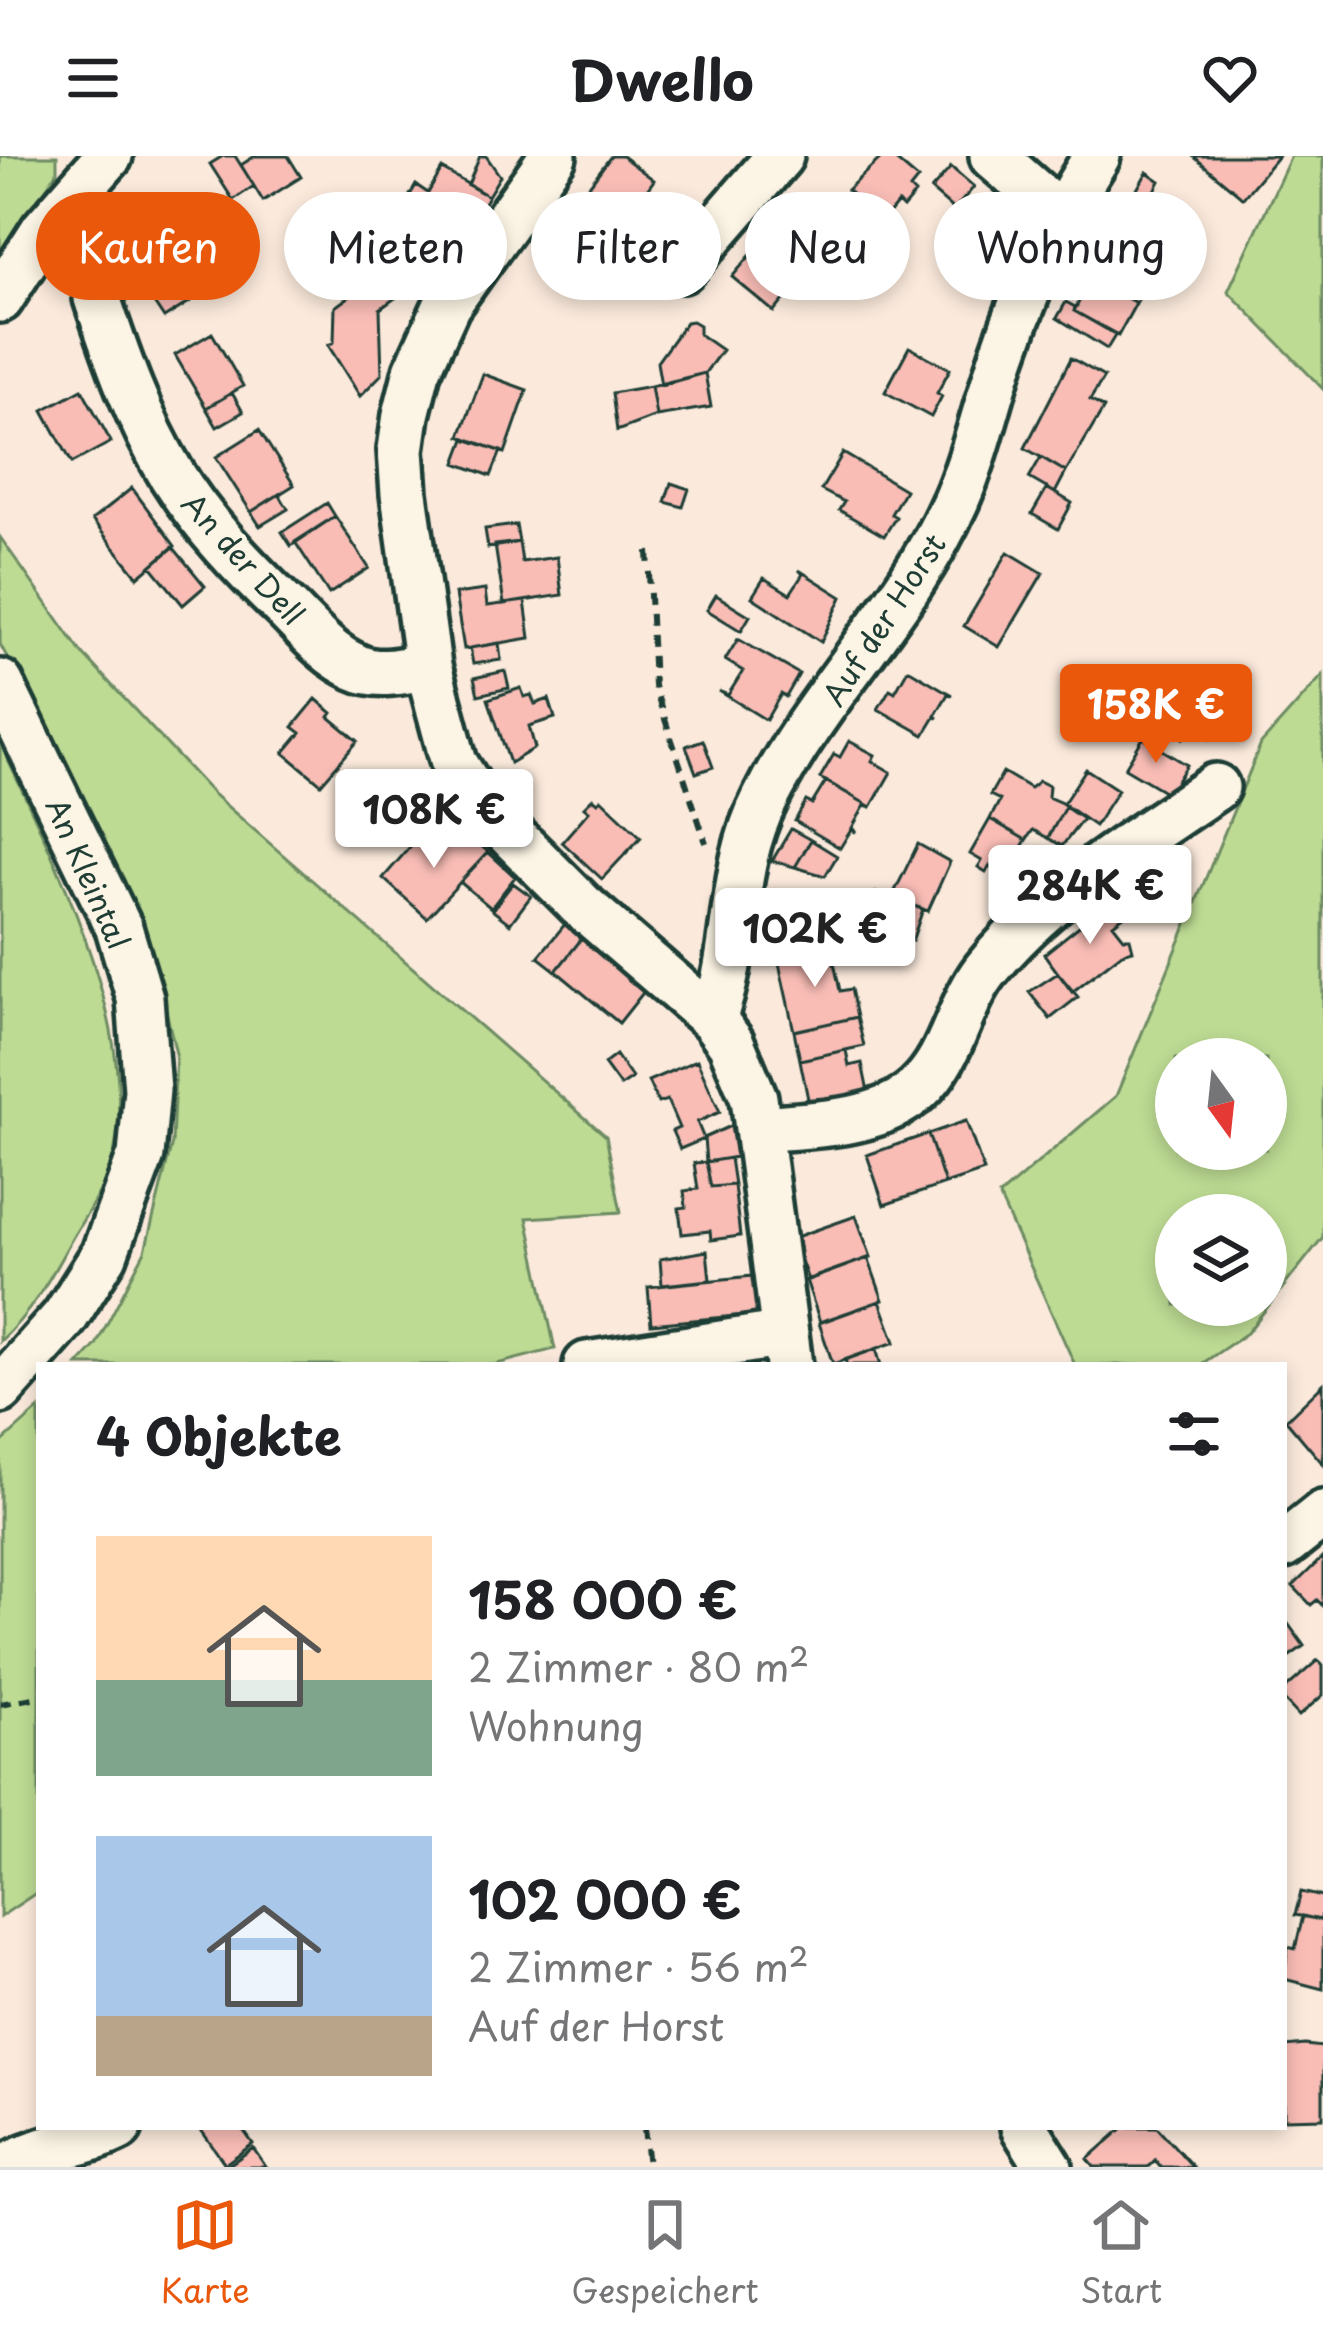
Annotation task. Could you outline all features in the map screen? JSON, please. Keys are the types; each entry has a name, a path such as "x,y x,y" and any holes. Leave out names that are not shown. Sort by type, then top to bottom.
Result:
{"street":[{"path":"0,298 44,230 110,156"},
{"path":"553,156 448,305 417,370 401,450 428,666 454,763 479,803 581,905 712,1019 746,1072 759,1129 787,1350 627,1362"},
{"path":"721,224 780,156"},
{"name":"Auf der Horst","path":"1073,192 1097,156"},
{"name":"An der Dell","path":"98,300 143,418 172,475 248,571 331,652 358,669 387,674 428,666"},
{"name":"Auf der Horst","path":"712,1019 726,979 748,837 785,761 880,631 939,538 979,441 1024,300"},
{"name":"An Kleintal","path":"0,683 119,928 140,998 147,1090 141,1155 104,1256 65,1317 0,1390"},
{"path":"759,1129 867,1115 917,1090 949,1045 975,984 1006,947 1076,883 1216,787"},
{"path":"1287,1543 1323,1514"},
{"path":"8,2167 36,2153 111,2130"},
{"path":"1026,2130 1049,2167"},
{"path":"1058,2130 1064,2167"}],"path":[{"path":"648,551 654,686 707,844 717,862 739,873"},
{"path":"0,1704 36,1698"},
{"path":"644,2130 648,2167"}],"green space":[{"path":"0,156 57,156 57,172 44,192 36,192 36,203 0,257"},
{"path":"1291,156 1323,156 1323,389 1228,291"},
{"path":"0,537 81,652 213,794 606,1136 621,1212 527,1218 555,1349 505,1362 81,1362 96,1345 145,1251 172,1143 176,1054 155,963 124,880 0,644"},
{"path":"1323,675 1323,1237 1287,1282 1287,1194 1155,1194 1155,1326 1253,1326 1204,1362 1074,1362 999,1196 1116,1096 1261,744"},
{"path":"0,743 87,943 115,1051 119,1104 114,1154 101,1189 39,1296 0,1341"},
{"path":"36,1412 36,1893 0,1917 0,1444"}],"building":[{"path":"223,156 235,156 254,186 245,192 228,192 210,164"},
{"path":"255,156 288,156 301,177 263,201 241,165"},
{"path":"480,156 486,156 500,176 490,192 468,185"},
{"path":"611,156 622,156 654,180 646,192 584,192"},
{"path":"883,156 891,156 918,179 910,189 915,194 910,200 910,192 847,190"},
{"path":"1193,156 1278,156 1243,198"},
{"path":"951,167 974,187 970,192 931,190"},
{"path":"442,169 481,192 429,192"},
{"path":"1147,172 1160,181 1154,192 1136,192"},
{"path":"745,262 745,288 732,277"},
{"path":"152,300 190,300 191,301 164,318"},
{"path":"345,300 392,300 380,309 382,374 360,396 328,345 334,342 335,307"},
{"path":"760,300 784,300 774,312"},
{"path":"1080,300 1136,303 1118,336 1074,311"},
{"path":"1066,302 1116,334 1107,349 1057,318"},
{"path":"686,322 699,325 699,334 722,350 705,373 661,385 657,362"},
{"path":"212,333 243,386 206,408 175,355"},
{"path":"909,347 950,369 931,417 885,392"},
{"path":"1071,358 1104,377 1090,400 1104,408 1066,472 1025,448"},
{"path":"705,373 711,407 656,416 651,386"},
{"path":"483,374 527,390 505,453 460,436"},
{"path":"651,386 656,416 617,431 612,393"},
{"path":"82,389 111,442 72,463 43,410"},
{"path":"232,393 243,412 217,427 206,408"},
{"path":"259,430 294,485 251,512 216,457"},
{"path":"465,439 501,451 491,476 456,463"},
{"path":"843,453 905,490 884,536 839,510 844,502 821,490"},
{"path":"1041,457 1066,472 1055,493 1029,478"},
{"path":"671,483 689,489 683,507 665,502"},
{"path":"132,488 175,546 138,577 92,520"},
{"path":"1047,488 1072,503 1058,529 1032,514"},
{"path":"279,494 288,509 260,526 251,512"},
{"path":"327,503 335,516 291,546 282,532"},
{"path":"335,516 369,568 329,594 295,542"},
{"path":"516,525 519,542 488,548 485,529"},
{"path":"519,542 522,562 557,557 562,595 504,604 495,545"},
{"path":"173,547 205,586 183,605 151,566"},
{"path":"1008,552 1043,573 999,647 964,626"},
{"path":"799,570 842,597 821,642 752,597 764,578 790,594 803,574"},
{"path":"485,590 487,606 525,601 530,638 464,649 455,594"},
{"path":"716,595 750,616 741,631 707,610"},
{"path":"738,639 799,674 766,720 719,691 728,695 743,671 725,660"},
{"path":"499,643 501,660 473,664 470,648"},
{"path":"908,669 952,695 948,694 924,735 878,709"},
{"path":"505,671 509,688 478,695 474,678"},
{"path":"1190,672 1215,686 1210,694 1229,705 1209,739 1189,727 1183,738 1174,732 1177,727 1150,711 1171,675 1183,682"},
{"path":"521,688 524,697 531,695 535,704 549,699 555,718 529,726 535,748 510,763 488,699"},
{"path":"316,699 358,741 321,784 284,753 301,733 293,727"},
{"path":"1143,738 1187,765 1169,794 1125,768"},
{"path":"703,740 713,767 696,773 686,746"},
{"path":"849,741 875,755 872,761 891,772 871,807 820,778 834,754 840,757"},
{"path":"1086,769 1118,790 1095,826 1063,804"},
{"path":"1003,772 1030,788 1039,781 1049,786 1048,797 1066,805 1048,838 1033,830 1026,840 990,819 1000,800 990,795"},
{"path":"826,781 871,807 865,805 852,828 856,832 851,830 840,848 795,821"},
{"path":"397,783 409,794 388,816 377,806"},
{"path":"409,794 420,804 400,827 388,816"},
{"path":"593,798 601,799 641,837 602,879 562,842 589,811 584,807"},
{"path":"1065,807 1083,819 1062,846 1048,838"},
{"path":"990,819 1026,840 1003,879 990,866 986,872 978,867 982,861 970,854"},
{"path":"461,828 488,852 427,918 383,878 415,841 435,857"},
{"path":"791,829 811,840 795,867 772,861"},
{"path":"811,840 837,856 825,876 795,867"},
{"path":"918,844 950,862 928,911 891,899"},
{"path":"488,852 515,877 491,908 460,882"},
{"path":"513,883 531,896 510,924 492,910"},
{"path":"876,893 923,909 912,941 865,924"},
{"path":"1113,899 1126,908 1125,915 1113,924 1124,938 1130,938 1133,950 1122,953 1072,992 1044,954"},
{"path":"570,918 587,932 556,971 538,957"},
{"path":"587,932 650,984 619,1023 556,971"},
{"path":"831,948 840,991 851,989 857,1017 794,1031 778,959"},
{"path":"1058,973 1078,997 1050,1019 1029,992"},
{"path":"857,1017 864,1046 800,1060 794,1031"},
{"path":"846,1050 849,1066 862,1063 868,1092 809,1104 800,1060"},
{"path":"616,1055 632,1078 620,1086 604,1064"},
{"path":"697,1060 720,1112 697,1122 704,1139 680,1149 672,1131 679,1128 667,1100 658,1103 648,1081"},
{"path":"966,1121 984,1171 945,1184 928,1134"},
{"path":"731,1126 736,1157 706,1162 704,1138"},
{"path":"928,1134 945,1184 884,1205 867,1155"},
{"path":"730,1158 734,1185 711,1187 706,1162"},
{"path":"706,1162 711,1187 734,1185 740,1236 711,1240 710,1231 682,1234 679,1208 686,1207 684,1191 698,1189 694,1163"},
{"path":"856,1216 871,1257 808,1280 793,1238"},
{"path":"707,1251 710,1280 662,1285 660,1259"},
{"path":"868,1258 883,1300 820,1322 806,1280"},
{"path":"762,1275 767,1313 651,1324 648,1287"},
{"path":"880,1301 895,1342 832,1362 819,1323"},
{"path":"876,1349 880,1362 846,1362"},
{"path":"1323,1384 1323,1464 1287,1421"},
{"path":"1323,1557 1323,1606 1317,1600 1311,1605 1293,1586"},
{"path":"1287,1622 1304,1646 1287,1658"},
{"path":"1318,1660 1323,1666 1323,1695 1299,1716 1287,1703 1287,1687"},
{"path":"1301,1892 1323,1897 1321,1920 1295,1915"},
{"path":"1303,1916 1323,1921 1323,1989 1287,1980 1288,1947 1295,1949"},
{"path":"1287,2047 1323,2047 1323,2118 1287,2119"},
{"path":"201,2130 243,2130 253,2144 225,2164"},
{"path":"1121,2130 1160,2130 1193,2167 1161,2167 1155,2160 1148,2167 1094,2167 1088,2159"},
{"path":"253,2148 266,2167 226,2167"}]}
